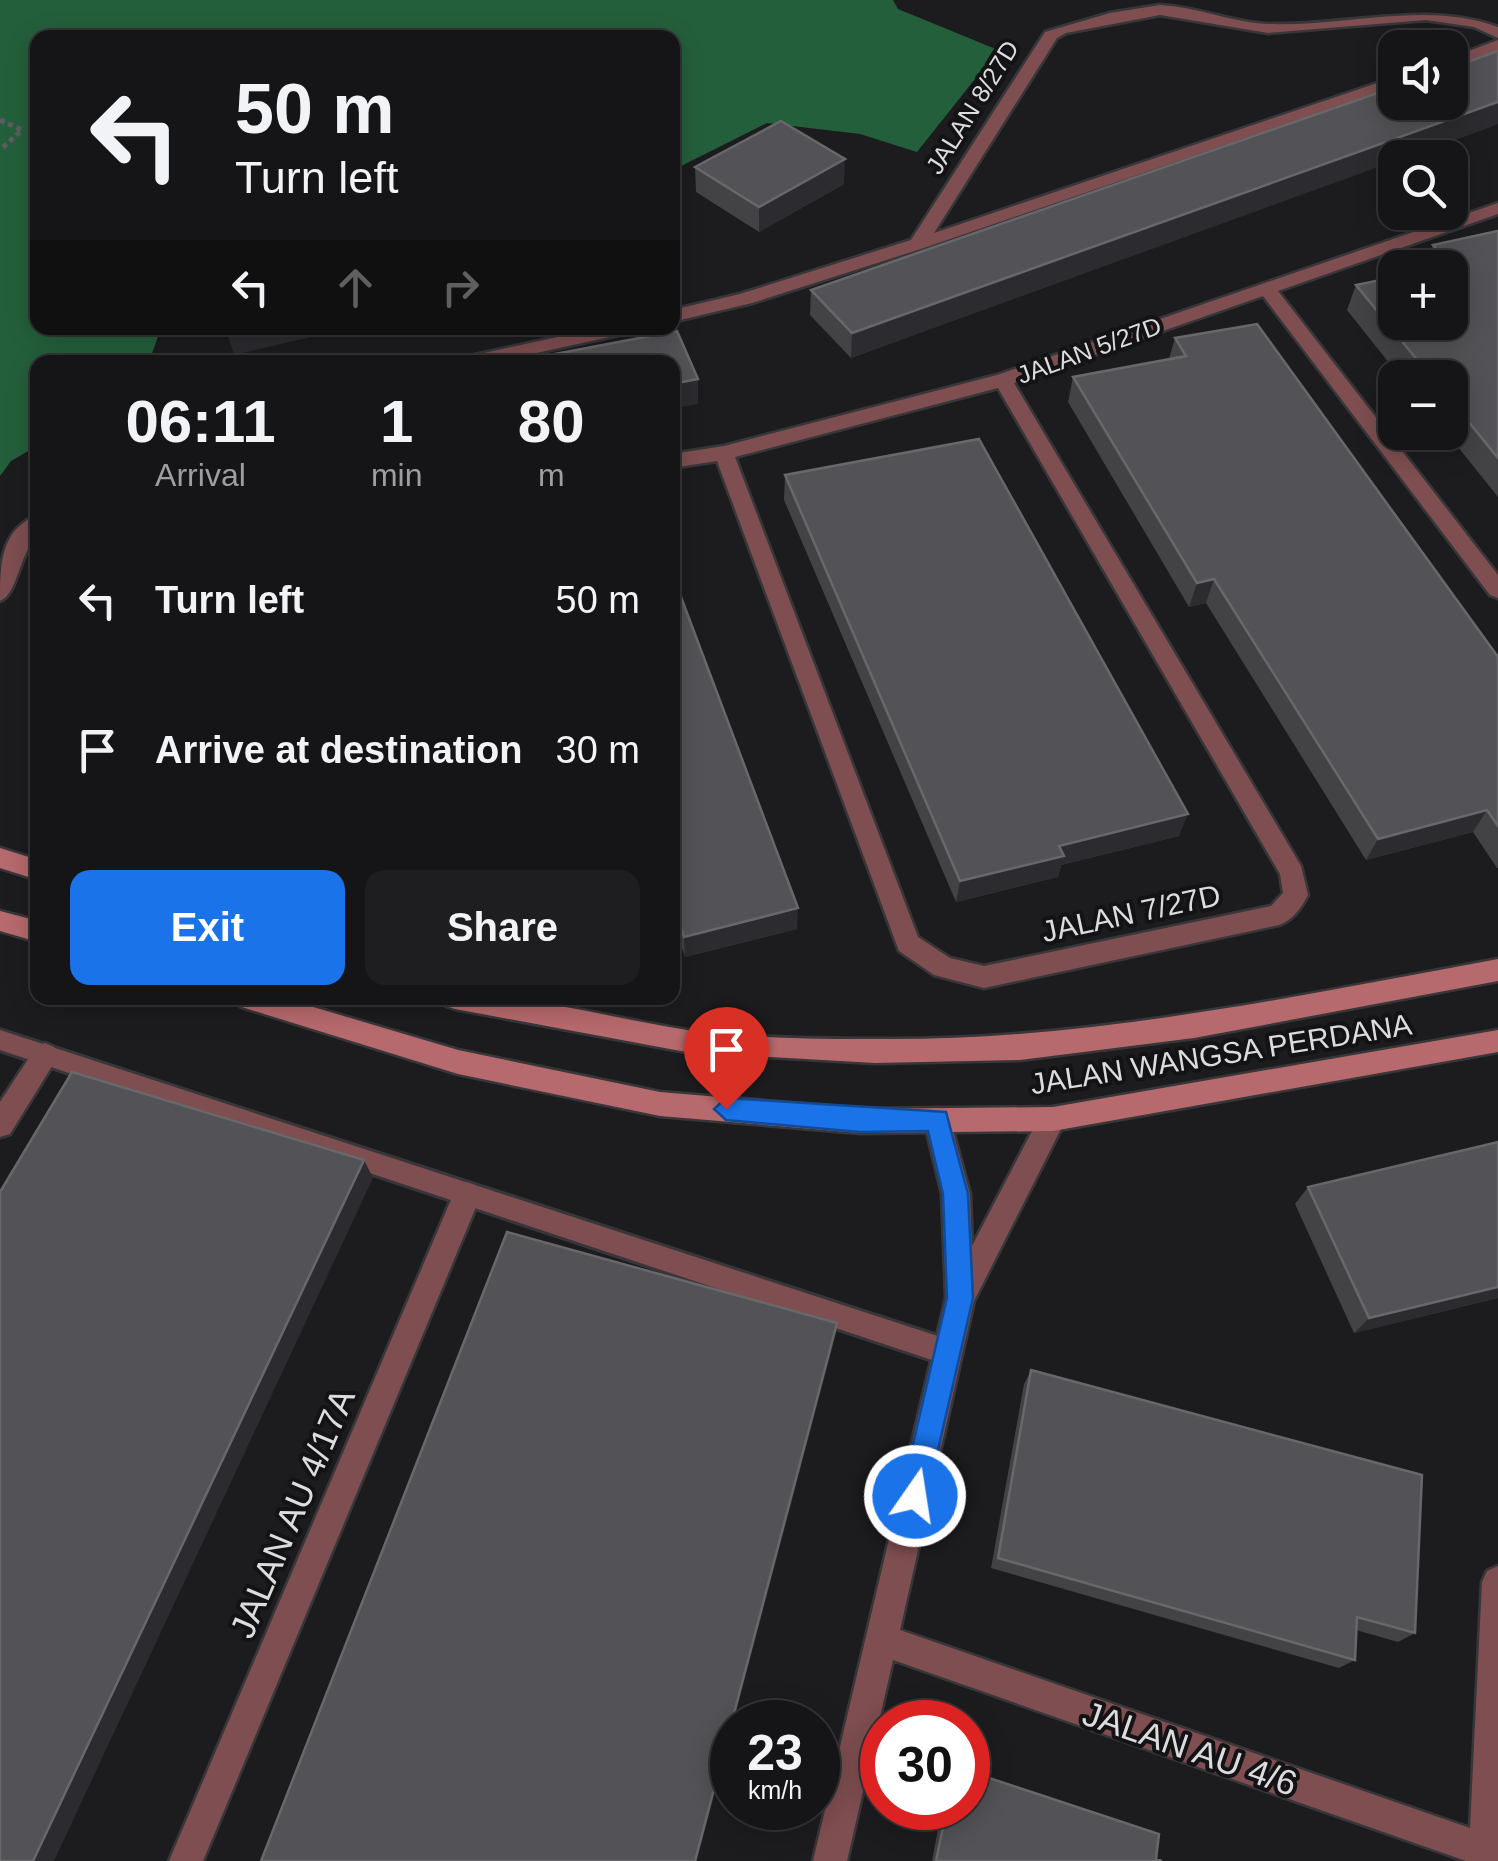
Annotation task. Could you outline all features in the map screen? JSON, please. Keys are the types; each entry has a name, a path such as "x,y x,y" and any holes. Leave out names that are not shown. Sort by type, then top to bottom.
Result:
{"main road":[{"path":"0,858 30,867"},
{"path":"0,921 30,930"},
{"name":"JALAN WANGSA PERDANA","path":"494,1005 686,1041 875,1051 1020,1048 1194,1027 1498,970"},
{"name":"JALAN WANGSA PERDANA","path":"271,1005 458,1062 660,1104 860,1120 1053,1120 1498,1041"}],"street":[{"name":"JALAN 8/27D","path":"918,244 1050,35 1062,29 1158,10 1281,28 1395,8 1438,7 1464,11 1498,33"},
{"path":"1468,56 1498,44"},
{"path":"680,314 744,300 918,244 1378,88"},
{"name":"JALAN 5/27D","path":"680,460 724,454 1003,380 1498,208"},
{"path":"1266,287 1498,590"},
{"path":"501,355 591,335"},
{"name":"JALAN 7/27D","path":"724,454 908,944 942,968 984,977 1279,915 1296,896 1292,873 1003,380"},
{"path":"0,594 16,543 30,530"},
{"path":"0,1126 44,1055"},
{"path":"937,1120 956,1194 960,1298"},
{"path":"830,1861 960,1298 1053,1120"},
{"name":"JALAN AU 4/17A","path":"186,1861 468,1195"},
{"path":"1490,1856 1498,1582"},
{"name":"JALAN AU 4/6","path":"883,1640 1490,1856"}],"lane":[{"path":"0,1040 947,1352"}],"path":[{"path":"0,120 22,130 0,150"}],"green space":[{"path":"0,0 893,0 898,9 998,50 917,152 860,134 767,123 680,166 680,30 30,30 30,335 159,335 151,355 30,355 30,450 11,461 0,476"}],"building":[{"path":"1498,51 1498,102 1468,113 1468,62"},
{"path":"1378,93 1378,120 1448,120 1392,140 1378,140 1378,145 852,333 811,290"},
{"path":"781,121 845,159 759,207 695,167"},
{"path":"1498,232 1498,458 1468,421 1468,360 1417,360 1401,340 1468,340 1468,250 1438,250 1433,245"},
{"path":"1378,280 1378,312 1356,285"},
{"path":"1257,324 1498,657 1498,826 1487,810 1378,839 1214,579 1197,583 1073,377 1186,356 1175,338"},
{"path":"656,335 679,335 698,379 680,382 680,355 550,355"},
{"path":"979,439 1188,814 1059,846 1064,856 960,881 785,475"},
{"path":"680,594 798,908 684,937 680,925"},
{"path":"72,1072 364,1160 33,1861 0,1861 0,1192"},
{"path":"1498,1142 1498,1287 1369,1318 1308,1187"},
{"path":"507,1232 837,1323 737,1700 710,1700 710,1804 695,1861 261,1861"},
{"path":"1031,1370 1422,1475 1415,1633 1357,1617 1355,1660 998,1558"},
{"path":"990,1778 1159,1834 1156,1859 1162,1861 936,1861 942,1830 990,1830"}],"route":[{"path":"726,1109 860,1120 937,1120 956,1194 954,1238 960,1298 915,1496"}]}
